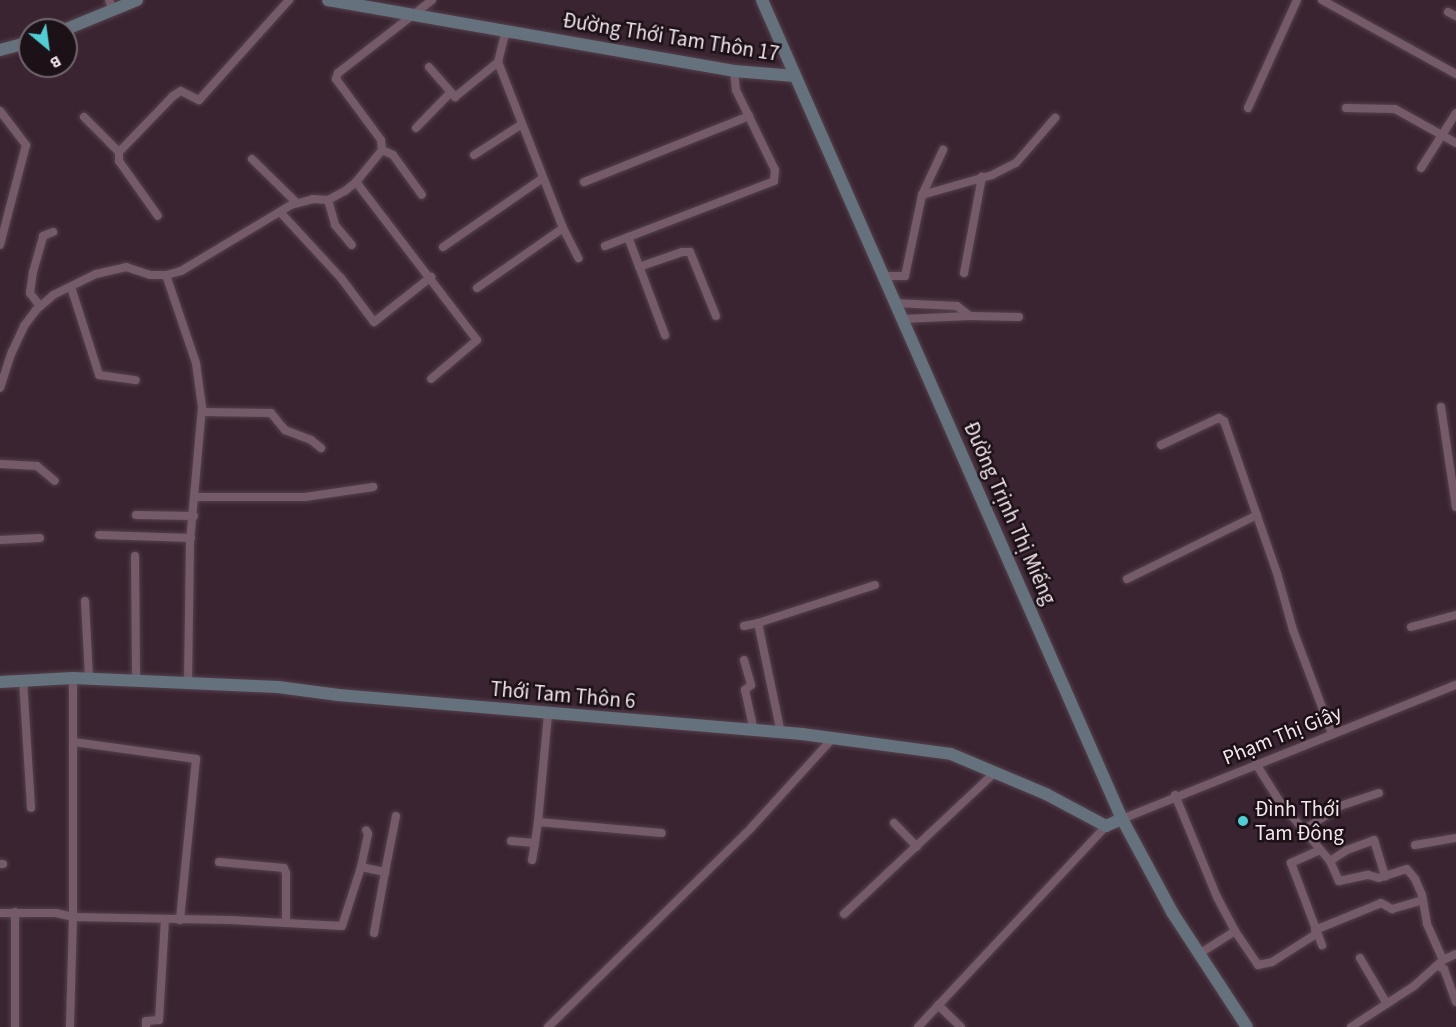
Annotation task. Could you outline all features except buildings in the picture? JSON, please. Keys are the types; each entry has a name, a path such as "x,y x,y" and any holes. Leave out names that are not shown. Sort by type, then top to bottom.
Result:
{"street":[{"path":"78,23 111,5 137,0"},
{"path":"158,216 119,161 119,152 173,96 181,91 199,100 289,0"},
{"name":"Đường Thới Tam Thôn 17","path":"328,0 389,5 411,14 734,71 795,76"},
{"path":"0,388 12,352 24,326 52,295 96,274 126,267 150,275 166,275 181,271 297,203 313,199 328,200 356,182 382,150 381,140 336,79 342,67 432,0"},
{"name":"Đường Trịnh Thị Miếng","path":"762,0 1122,819 1144,864 1198,954 1247,1027"},
{"path":"1248,108 1298,0"},
{"path":"1322,0 1456,74"},
{"path":"506,30 498,62 563,228 578,258"},
{"path":"0,50 18,45"},
{"path":"429,67 455,97 498,62"},
{"path":"605,246 774,181 775,170 736,90 734,71"},
{"path":"416,129 451,92"},
{"path":"1346,108 1395,109 1456,143"},
{"path":"0,111 26,146 0,245"},
{"path":"1424,165 1456,113"},
{"path":"584,182 749,116"},
{"path":"84,117 119,152"},
{"path":"921,195 982,177 1016,163 1055,118"},
{"path":"474,154 522,124"},
{"path":"382,150 393,155 422,195"},
{"path":"882,276 905,276 921,195 943,150"},
{"path":"252,159 297,203"},
{"path":"964,273 982,177"},
{"path":"443,247 543,178"},
{"path":"356,182 477,340 431,380"},
{"path":"328,200 329,212 335,225 352,245"},
{"path":"280,212 341,278 374,321 431,277"},
{"path":"477,288 563,228"},
{"path":"40,306 30,293 33,272 43,236 53,232"},
{"path":"628,237 665,335"},
{"path":"639,267 682,252 690,252 716,316"},
{"path":"166,275 196,363 202,412 191,538 188,684"},
{"path":"71,286 99,375 136,380"},
{"path":"894,303 957,306 970,316"},
{"path":"902,319 970,316 1019,317"},
{"path":"1442,407 1456,507"},
{"path":"202,412 271,413 285,430 302,435 321,448"},
{"path":"1161,446 1222,419 1261,527 1293,630 1332,734"},
{"path":"0,464 37,466 55,481"},
{"path":"196,497 306,497 373,487"},
{"path":"136,515 194,516"},
{"path":"1127,579 1257,516"},
{"path":"99,535 191,538"},
{"path":"0,540 40,538"},
{"path":"135,556 136,680"},
{"path":"744,626 875,585"},
{"path":"85,601 89,678"},
{"path":"1411,627 1456,615"},
{"path":"758,623 781,733"},
{"path":"744,660 751,685 745,690 754,731"},
{"path":"70,1027 73,917 73,678"},
{"name":"Thới Tam Thôn 6","path":"0,682 89,678 278,687 338,695 781,733 951,754 1046,794 1106,826"},
{"path":"23,680 31,808"},
{"name":"Phạm Thị Giây","path":"1122,819 1175,795 1456,685"},
{"path":"532,860 538,822 548,714"},
{"path":"548,1027 751,828 831,739"},
{"path":"74,742 196,759 180,920"},
{"path":"1256,764 1302,831 1330,861 1339,881 1368,875 1385,876 1407,869 1415,879 1423,900 1427,924 1456,1002"},
{"path":"844,914 995,772"},
{"path":"1302,831 1340,806 1379,793"},
{"path":"1175,795 1194,845 1235,930 1260,966 1272,962 1315,932 1381,903 1392,909 1423,900"},
{"path":"374,933 396,816"},
{"path":"918,1027 1106,826 1122,819"},
{"path":"538,822 662,833"},
{"path":"894,823 917,847"},
{"path":"0,913 56,913 73,917 286,922 342,926 361,867 368,834 366,830"},
{"path":"1415,845 1456,838"},
{"path":"1330,861 1347,850 1374,840 1385,876"},
{"path":"511,841 535,843"},
{"path":"1320,850 1291,863 1315,932 1322,945"},
{"path":"219,862 284,868 286,873 286,922"},
{"path":"361,867 385,872"},
{"path":"15,912 15,1027"},
{"path":"146,1027 147,1021 159,1020 165,920"},
{"path":"1198,954 1235,930"},
{"path":"1351,1027 1456,954"},
{"path":"1360,958 1387,1004"},
{"path":"938,1005 961,1027"}],"place":[{"name":"Đình Thới Tam Đông","path":"1243,821"}]}
